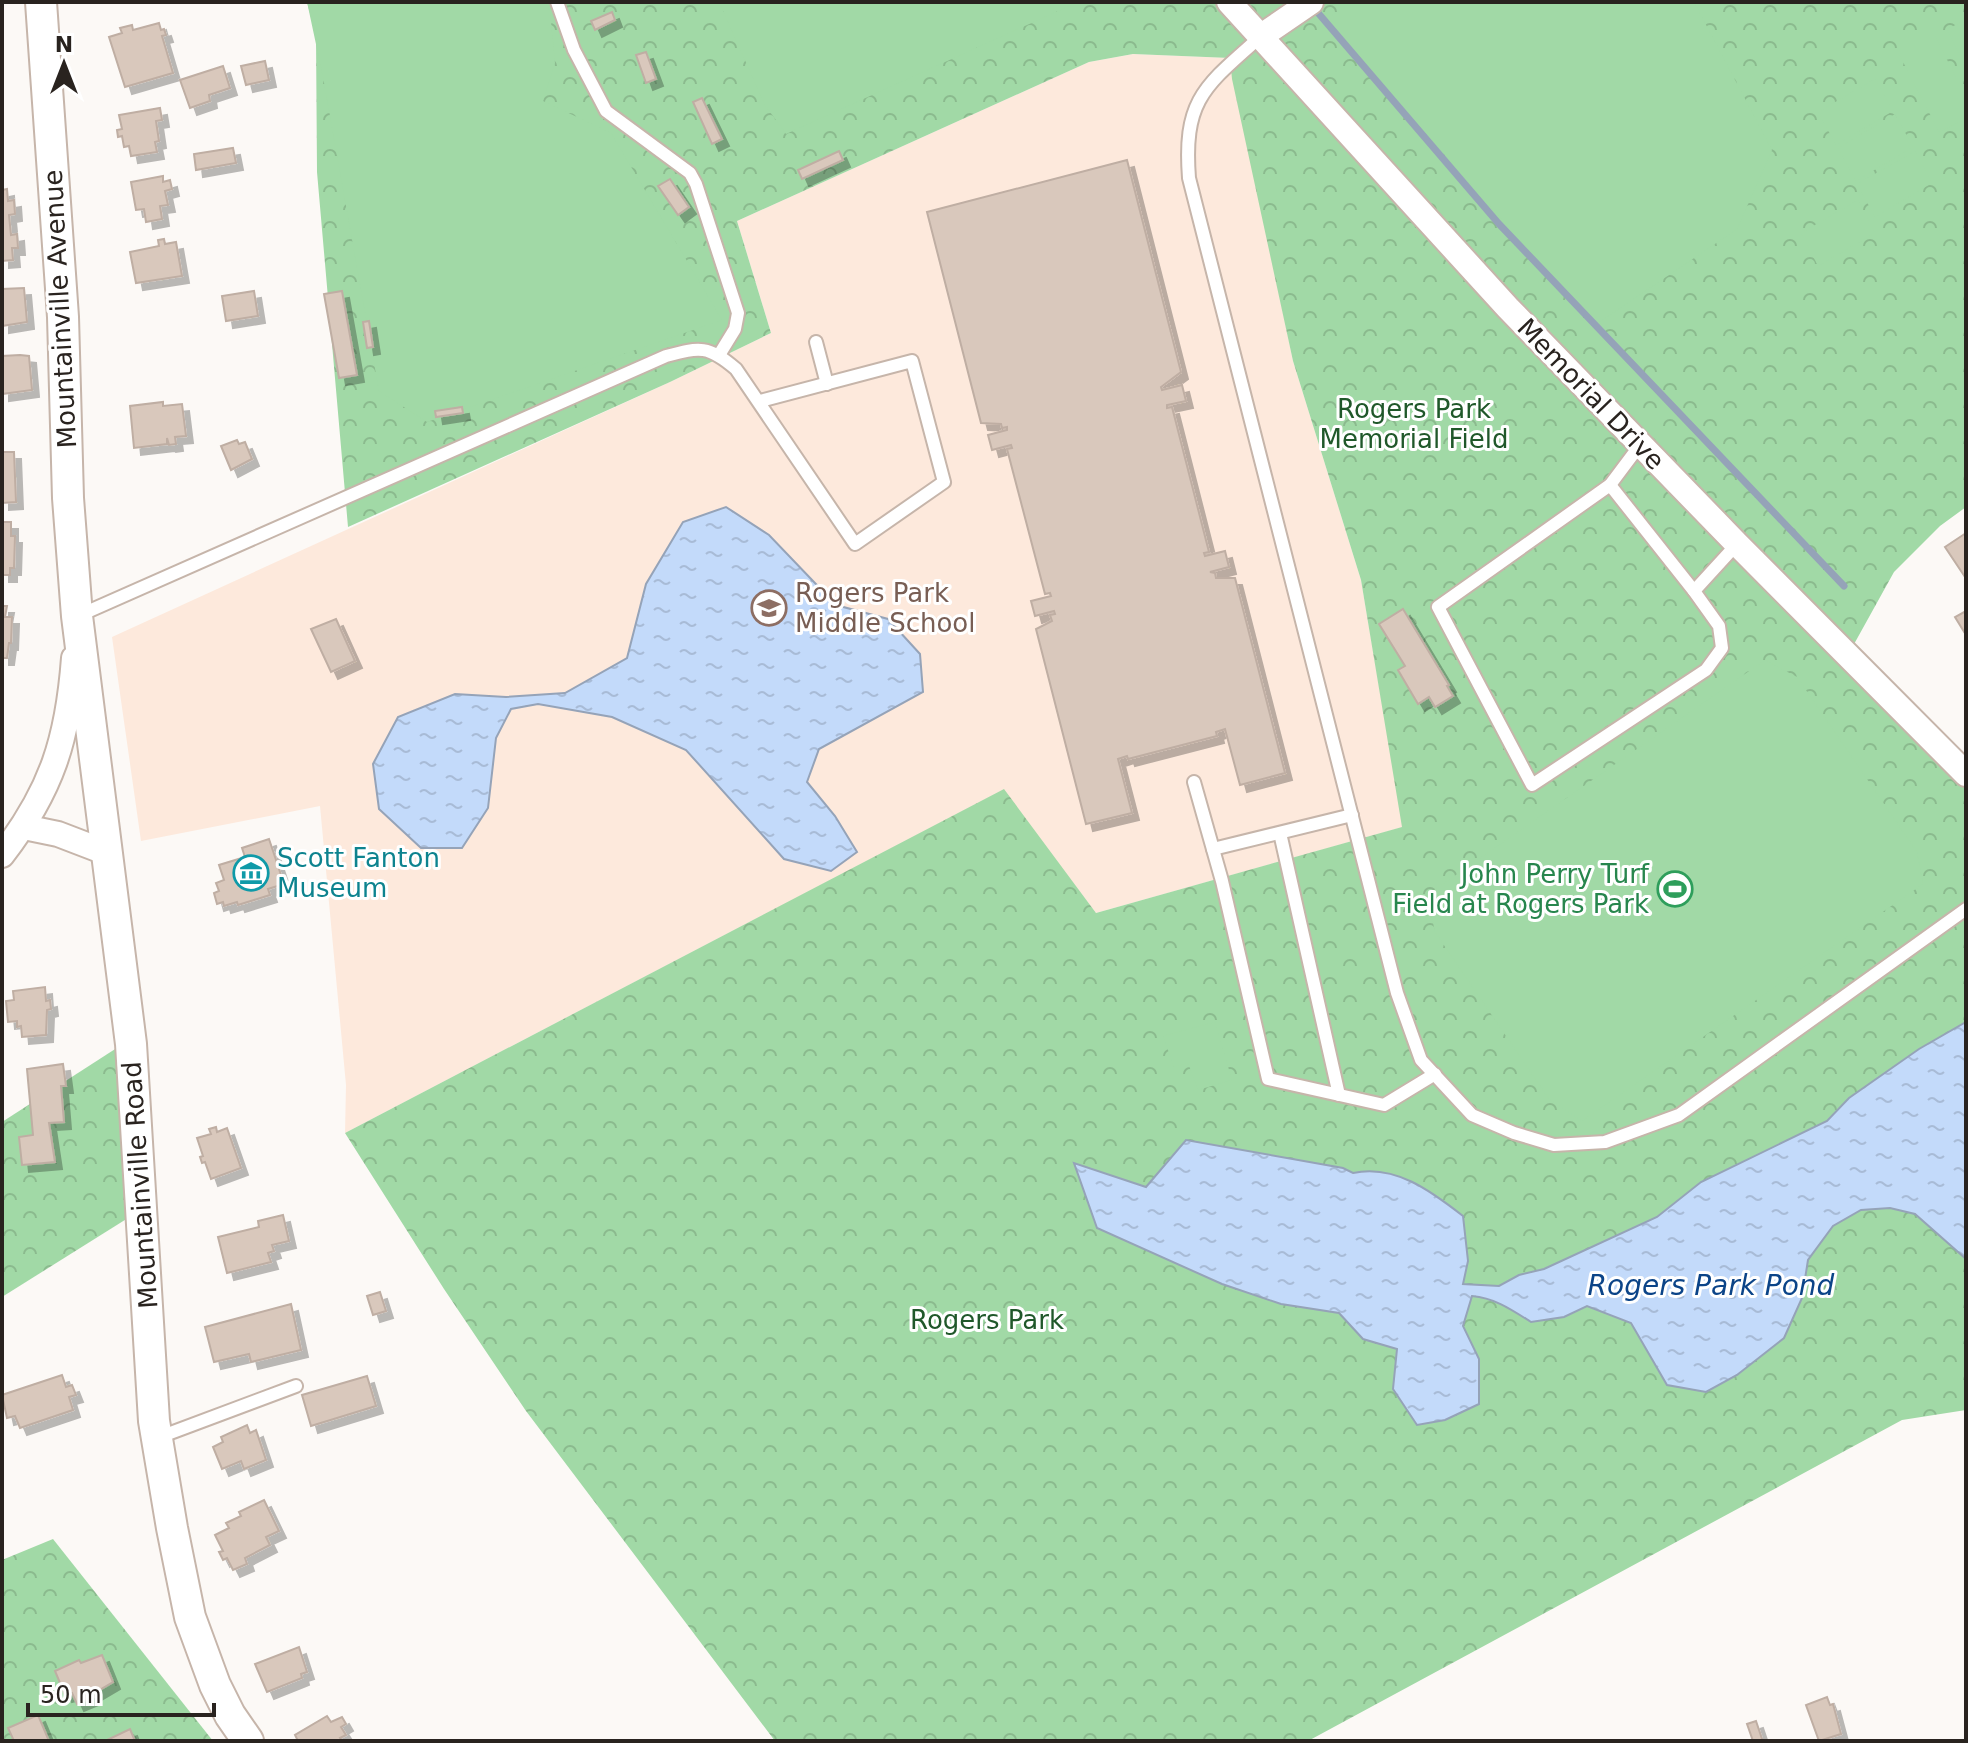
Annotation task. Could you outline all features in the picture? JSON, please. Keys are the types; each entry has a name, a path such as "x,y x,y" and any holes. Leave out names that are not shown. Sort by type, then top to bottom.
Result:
{"street":[{"name":"Mountainville Avenue","path":"41,2 63,317 68,498 77,616"},
{"name":"Memorial Drive","path":"1229,2 1508,308 1966,774"},
{"path":"1260,37 1308,4"},
{"path":"2,855 24,827 40,799 61,749 72,688 77,616"},
{"name":"Mountainville Road","path":"77,616 131,1044 157,1438 190,1617 215,1685 248,1741"},
{"path":"24,827 72,838 105,852"}],"lane":[{"path":"557,2 574,50 606,111 690,173 696,184 738,313 735,329 719,355"},
{"path":"1260,37 1218,74 1194,106 1186,143 1189,178 1397,993 1421,1060 1472,1115 1487,1123 1554,1145 1605,1142 1679,1115 1966,909"},
{"path":"816,342 827,384"},
{"path":"77,616 666,356 698,348 719,355 736,369 855,544 944,482 912,361 760,401"},
{"path":"1610,485 1719,626 1722,648 1706,670 1532,785 1438,607 1610,485 1640,445"},
{"path":"1694,591 1737,544"},
{"path":"1194,782 1268,1079 1384,1105 1435,1074"},
{"path":"1213,849 1352,815"},
{"path":"1280,833 1339,1095"},
{"path":"157,1438 296,1386"}],"shaded area":[{"name":"Rogers Park Middle School","path":"1133,54 1230,58 1293,361 1361,580 1403,827 1096,913 1003,790 345,1133 346,1085 320,806 141,841 112,637 771,333 737,221 1089,62"}],"green space":[{"name":"Rogers Park","path":"307,2 1966,2 1966,507 1940,526 1894,572 1843,664 1966,789 1966,1410 1902,1420 1308,1741 775,1741 526,1411 345,1133 1004,789 1096,913 1402,827 1361,580 1293,361 1230,58 1133,54 1089,62 737,221 771,333 670,382 348,527 317,172 316,36"},
{"path":"307,2 545,2 550,11 555,63 543,101 611,133 722,320 427,422 379,391"},
{"path":"719,2 1078,2 786,134 765,105"},
{"path":"1352,2 1694,2 1772,150 1737,229 1595,325 1325,20"},
{"path":"1966,20 1966,67 1947,29"},
{"path":"1935,36 1966,97 1966,119 1939,132 1899,54"},
{"path":"1875,79 1893,111 1836,145 1818,112"},
{"path":"1895,114 1913,147 1856,181 1838,148"},
{"path":"1915,151 1932,183 1875,217 1857,184"},
{"path":"1858,200 1875,233 1818,266 1801,233"},
{"name":"John Perry Turf Field at Rogers Park","path":"1765,660 1797,677 1917,852 1923,884 1582,1121 1549,1099 1435,932 1427,895"},
{"path":"1215,1022 1232,1080 1198,1090 1188,1063 1174,1067 1163,1036"},
{"path":"126,1042 136,1213 2,1297 2,1122"},
{"path":"53,1539 213,1741 2,1741 2,1560"}],"water":[{"path":"726,507 769,535 836,605 888,619 920,654 923,692 819,749 807,782 835,816 857,852 831,871 784,859 686,750 612,717 538,704 511,709 496,738 488,808 462,848 421,848 379,809 373,764 398,717 455,694 506,697 565,693 627,658 646,584 683,522"},
{"name":"Rogers Park Pond","path":"1966,1022 1966,1259 1915,1214 1890,1208 1861,1210 1833,1226 1808,1260 1802,1298 1784,1338 1737,1375 1706,1392 1667,1385 1631,1323 1587,1306 1564,1317 1531,1322 1496,1302 1472,1296 1463,1326 1479,1359 1479,1404 1445,1420 1417,1425 1393,1389 1397,1349 1363,1339 1339,1313 1281,1304 1222,1284 1097,1228 1074,1163 1146,1187 1186,1140 1343,1168 1353,1173 1383,1172 1398,1176 1438,1197 1463,1216 1468,1261 1463,1284 1499,1286 1519,1275 1544,1269 1657,1217 1701,1182 1827,1121 1849,1098 1919,1049"}],"building":[{"path":"612,12 615,20 595,30 591,21"},
{"path":"159,23 166,35 162,36 173,73 125,87 109,37 122,33 120,28 132,25 133,30"},
{"path":"646,52 656,79 646,83 636,55"},
{"path":"265,61 269,80 246,85 241,66"},
{"path":"223,66 230,88 209,95 210,101 190,108 180,80"},
{"path":"702,98 722,139 712,144 693,102"},
{"path":"160,108 162,120 156,121 157,152 131,156 129,146 124,147 122,136 118,137 117,130 122,129 119,115"},
{"path":"233,148 236,163 196,170 194,154"},
{"path":"839,151 843,160 802,179 798,170"},
{"path":"1127,160 1181,372 1161,387 1162,390 1182,385 1186,401 1167,405 1167,408 1172,407 1209,552 1204,553 1205,556 1225,551 1229,567 1210,572 1215,573 1216,578 1235,578 1285,773 1240,785 1225,729 1216,732 1217,736 1118,759 1132,813 1086,824 1036,629 1052,621 1050,615 1055,614 1054,611 1035,616 1031,601 1051,596 1050,593 1045,594 1007,449 1012,448 1011,445 992,450 988,435 1007,430 1007,427 981,423 927,212"},
{"path":"163,176 163,182 170,180 172,189 165,191 168,205 160,206 162,219 146,222 144,209 136,210 131,182"},
{"path":"670,179 689,207 678,215 658,186"},
{"path":"7,189 8,201 14,200 15,214 9,215 11,235 17,234 18,248 12,248 13,260 2,261 2,190"},
{"path":"164,239 165,244 176,242 182,276 136,283 130,252 159,246 158,240"},
{"path":"24,288 27,322 2,326 2,289"},
{"path":"254,291 258,316 226,321 222,296"},
{"path":"342,291 357,375 339,378 324,294"},
{"path":"369,321 373,347 367,348 363,322"},
{"path":"2,356 29,356 32,390 2,394"},
{"path":"163,402 163,406 182,404 186,436 175,437 176,444 169,445 167,438 167,444 134,448 130,406"},
{"path":"462,407 463,413 436,417 435,411"},
{"path":"237,440 239,444 245,442 252,459 231,470 221,446"},
{"path":"2,452 14,452 16,502 2,503"},
{"path":"2,522 11,522 11,536 15,536 14,568 10,568 10,575 2,575"},
{"path":"1966,533 1966,576 1965,577 1945,547"},
{"path":"2,606 7,606 5,617 12,617 7,658 2,658"},
{"path":"1403,609 1453,696 1435,707 1429,697 1418,704 1398,670 1405,666 1379,624"},
{"path":"1966,611 1966,635 1955,617"},
{"path":"336,619 355,661 331,672 311,629"},
{"name":"Scott Fanton Museum","path":"269,839 284,884 268,889 270,895 238,905 237,902 224,906 223,902 217,904 214,893 219,891 216,883 224,880 219,865 245,857 242,848"},
{"path":"45,987 46,1001 50,1000 51,1009 47,1010 46,1035 22,1037 17,1021 8,1022 6,1001 14,1000 13,991"},
{"path":"63,1064 66,1086 61,1086 64,1122 49,1123 55,1162 22,1165 19,1137 33,1135 27,1069"},
{"path":"216,1127 217,1132 227,1128 241,1168 211,1179 205,1162 202,1163 197,1138 211,1134 209,1129"},
{"path":"283,1215 289,1241 272,1245 274,1251 268,1253 271,1262 227,1273 218,1237 259,1227 258,1221"},
{"path":"380,1292 386,1311 373,1315 367,1296"},
{"path":"291,1304 301,1350 251,1362 249,1354 214,1362 205,1327"},
{"path":"62,1375 66,1387 72,1385 76,1395 69,1397 73,1410 20,1428 15,1416 7,1418 2,1395"},
{"path":"367,1376 376,1406 311,1426 302,1395"},
{"path":"247,1425 250,1433 256,1430 266,1460 244,1469 241,1461 222,1469 213,1447 223,1442 221,1437"},
{"path":"264,1500 279,1531 266,1537 270,1545 245,1558 247,1564 233,1570 227,1558 223,1560 219,1552 223,1551 215,1535 229,1528 226,1523 241,1516 239,1512"},
{"path":"299,1647 307,1672 301,1674 302,1678 267,1692 255,1664"},
{"path":"102,1655 113,1682 93,1694 94,1697 77,1704 72,1693 65,1695 55,1671 79,1660 81,1663"},
{"path":"1827,1697 1830,1705 1833,1704 1841,1734 1819,1741 1806,1705"},
{"path":"38,1715 49,1741 14,1741 8,1728"},
{"path":"327,1716 331,1722 342,1717 346,1724 341,1727 346,1735 340,1738 342,1741 298,1741 295,1735"},
{"path":"1756,1721 1762,1741 1753,1741 1747,1724"},
{"path":"130,1729 135,1741 105,1741"}],"waterway":[{"path":"1313,7 1499,224 1844,586"}],"place":[{"name":"Rogers Park Middle School","path":"769,608"},
{"name":"Scott Fanton Museum","path":"251,873"},
{"name":"John Perry Turf Field at Rogers Park","path":"1675,889"}],"park label":[{"name":"Rogers Park Memorial Field","path":"1414,424"}]}
